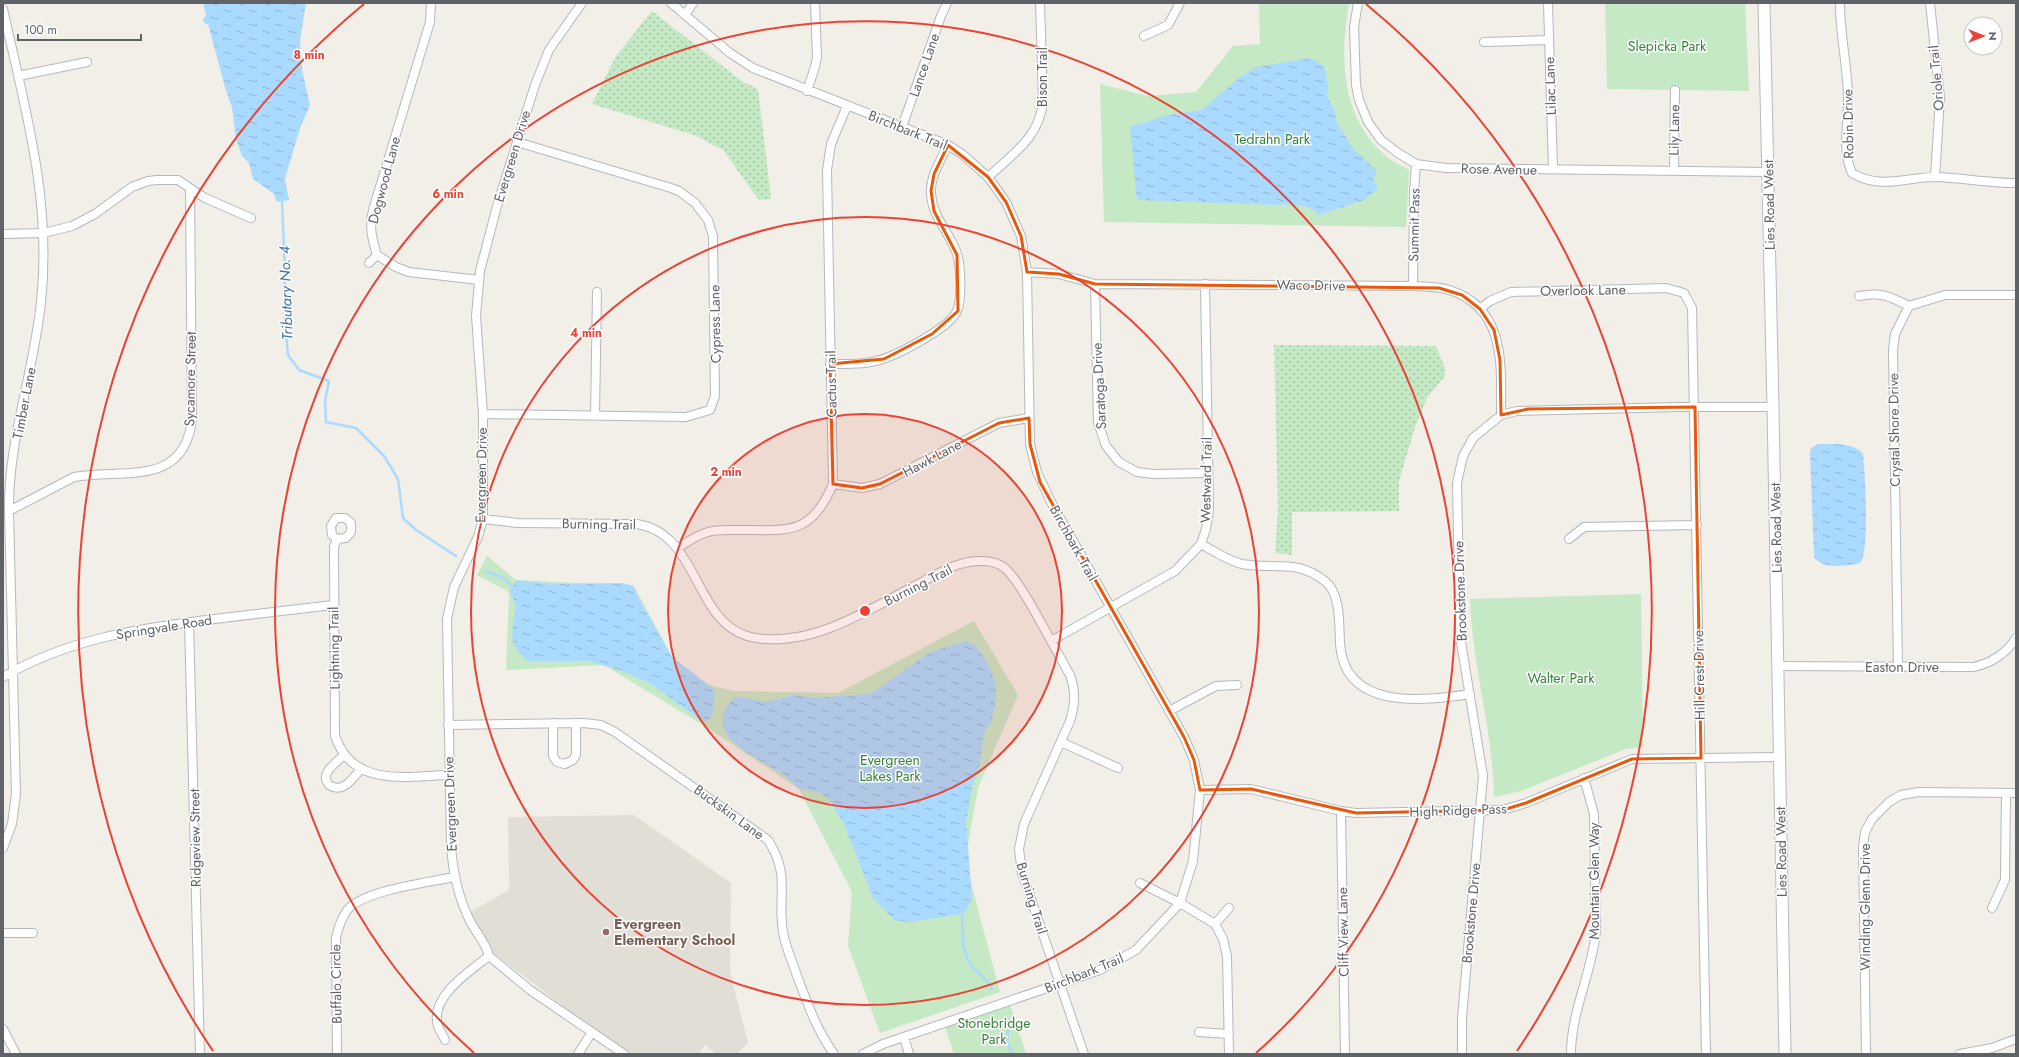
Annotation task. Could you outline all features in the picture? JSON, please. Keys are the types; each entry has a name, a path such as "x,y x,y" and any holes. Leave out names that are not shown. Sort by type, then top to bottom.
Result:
{"street":[{"name":"Dogwood Lane","path":"377,255 370,230 373,210 430,22 431,3"},
{"name":"Evergreen Drive","path":"582,3 549,50 525,112 485,250 478,280 476,316 483,414 482,519 478,537 454,587 448,609 450,846 454,877 463,906 487,948 489,956 530,990 624,1054"},
{"name":"Birchbark Trail","path":"671,3 730,53 746,64 807,91 948,145 962,154 988,177 1004,198 1017,224 1023,245 1027,272 1029,418 1032,452 1040,482 1169,711 1194,760 1200,790 1194,856 1180,902 1136,950 1100,970 904,1037 863,1054"},
{"path":"685,14 694,3"},
{"path":"807,91 815,67 816,57 815,3"},
{"name":"Lance Lane","path":"902,127 941,16 947,3"},
{"name":"Bison Trail","path":"988,177 1028,141 1036,129 1042,115 1044,100 1040,3"},
{"path":"1144,36 1168,24 1180,3"},
{"name":"Rose Avenue","path":"1358,3 1354,27 1356,85 1363,111 1381,140 1416,164 1446,168 1768,172"},
{"name":"Lilac Lane","path":"1548,3 1553,169"},
{"name":"Lies Road West","path":"1764,3 1785,1054"},
{"name":"Robin Drive","path":"1840,3 1841,31 1848,95 1846,155 1852,173 1871,182 1935,177 1992,183 2016,183"},
{"name":"Oriole Trail","path":"1930,3 1940,98 1935,177"},
{"name":"Timber Lane","path":"3,10 37,162 44,233 43,286 39,322 12,459 7,506 16,806 12,824 3,848"},
{"path":"1484,42 1549,40"},
{"path":"18,76 87,62"},
{"name":"Lily Lane","path":"1674,170 1675,90"},
{"name":"Cactus Trail","path":"678,548 696,536 716,530 780,530 799,526 818,514 826,501 833,484 827,161 831,144 847,106"},
{"name":"Cypress Lane","path":"483,414 686,417 710,410 716,386 713,236 708,220 703,212 695,203 679,191 517,142"},
{"path":"830,364 867,363 884,359 932,334 951,320 958,311 960,298 957,255 934,211 931,191 934,174 948,145"},
{"name":"Summit Pass","path":"1413,286 1414,191 1416,164"},
{"path":"3,234 44,233 77,224 139,184 157,180 178,180 205,198 251,218"},
{"name":"Sycamore Street","path":"7,506 74,477 137,474 155,470 177,457 186,441 192,418 190,188"},
{"path":"369,263 377,255 396,268 409,272 478,280"},
{"name":"Waco Drive","path":"1027,272 1059,274 1095,284 1413,286 1450,290 1462,295 1480,309 1494,330 1499,348 1501,415"},
{"name":"Saratoga Drive","path":"1095,284 1098,422 1106,446 1119,462 1137,472 1154,474 1208,473"},
{"name":"Westward Trail","path":"1051,641 1175,571 1201,544 1208,518 1205,284"},
{"name":"Overlook Lane","path":"1480,309 1490,301 1504,294 1518,291 1666,288 1684,293 1688,298"},
{"path":"596,416 597,292"},
{"path":"1860,296 1875,293 1890,297 1909,306 1945,295 2016,295"},
{"name":"Hill Crest Drive","path":"1688,298 1693,314 1706,1054"},
{"name":"Crystal Shore Drive","path":"1898,667 1893,350 1895,334 1909,306"},
{"name":"Brookstone Drive","path":"1462,1054 1462,1018 1480,810 1482,765 1460,629 1457,483 1458,470 1463,456 1473,438 1501,415 1528,409 1773,407"},
{"name":"Hawk Lane","path":"833,484 862,488 880,484 999,423 1029,418"},
{"name":"Burning Trail","path":"482,519 518,522 637,524 660,531 678,548 723,622 738,632 752,637 785,638 826,630 952,567 968,563 990,561 1007,570 1024,594 1070,675 1075,697 1072,715 1024,824 1019,849 1022,873 1084,1054"},
{"path":"1570,539 1584,527 1697,525"},
{"name":"Lightning Trail","path":"337,539 334,547 333,605 335,736 344,755 361,769 382,777 449,776"},
{"path":"1201,544 1241,564 1298,567 1310,572 1327,583 1338,611 1340,644 1346,666 1363,687 1370,692 1383,697 1397,698 1449,697 1470,694"},
{"name":"Springvale Road","path":"3,677 45,656 84,642 130,630 333,605"},
{"name":"Ridgeview Street","path":"189,622 200,1054"},
{"name":"Easton Drive","path":"1778,666 1980,666 1998,658 2016,638"},
{"path":"1169,711 1216,686 1237,685"},
{"path":"553,723 553,756 557,762 565,764 573,760 576,755 576,723"},
{"name":"Buckskin Lane","path":"448,725 593,723 615,732 768,840 776,853 781,870 782,924 785,943 813,1020 834,1054"},
{"path":"1061,742 1118,768"},
{"path":"344,755 327,772 326,782 328,785 336,789 344,787 361,769"},
{"name":"High Ridge Pass","path":"1200,790 1251,789 1341,811 1356,812 1503,810 1517,807 1632,759 1779,757"},
{"name":"Mountain Glen Way","path":"1571,1054 1572,1028 1596,931 1594,814 1584,778"},
{"name":"Winding Glenn Drive","path":"1866,1054 1863,847 1868,826 1872,819 1889,802 1909,793 2016,793"},
{"path":"1992,908 2005,880 2006,793"},
{"name":"Cliff View Lane","path":"1341,811 1345,1054"},
{"name":"Buffalo Circle","path":"337,1054 336,938 340,924 349,908 361,900 377,894 454,877"},
{"path":"1140,883 1180,902 1215,924 1223,939 1227,956 1229,1054"},
{"path":"1215,924 1229,908"},
{"path":"3,933 33,933"},
{"path":"445,1040 438,1026 437,1020 437,1014 443,999 454,984 489,956"},
{"path":"3,1029 16,1054"},
{"path":"578,1054 592,1032"},
{"path":"1199,1032 1229,1034"},
{"path":"904,1037 909,1054"},
{"path":"1960,1054 1992,1048 2016,1039"}],"highlighted area":[{"path":"948,145 988,177 1006,202 1021,236 1027,272 1059,274 1095,284 1439,288 1462,295 1480,309 1494,330 1500,360 1501,415 1528,409 1695,407 1701,758 1632,759 1526,803 1503,810 1356,813 1251,789 1200,790 1194,760 1184,737 1040,482 1030,444 1029,418 999,423 880,484 862,488 833,484 830,364 884,359 932,334 958,311 957,255 934,211 931,191 934,174"}],"shaded area":[{"name":"Evergreen Elementary School","path":"634,815 731,883 730,972 748,1043 737,1054 716,1054 705,1045 699,1054 630,1054 592,1028 493,953 470,912 509,890 508,817"}],"green space":[{"name":"Tedrahn Park","path":"1259,3 1349,3 1344,45 1347,88 1353,108 1362,127 1374,144 1394,162 1409,170 1406,227 1104,222 1100,84 1148,96 1196,92 1233,46 1260,44"},
{"name":"Slepicka Park","path":"1605,3 1745,3 1749,91 1607,89"},
{"path":"652,11 743,82 758,89 771,199 759,200 723,150 694,135 592,104 616,56"},
{"path":"1274,345 1436,346 1445,368 1445,376 1427,398 1415,427 1399,481 1399,511 1292,512 1292,555 1275,553 1278,510"},
{"name":"Evergreen Lakes Park","path":"487,556 516,580 634,586 672,657 705,684 734,691 838,693 974,621 1018,695 978,788 965,861 1000,992 880,1033 848,946 852,892 799,789 711,730 604,665 506,670 509,592 477,575"},
{"name":"Walter Park","path":"1641,594 1643,747 1626,749 1521,791 1494,797 1490,747 1474,649 1470,599"},
{"name":"Stonebridge Park","path":"1009,1001 1026,1054 954,1054 944,1023"}],"water":[{"path":"203,3 306,3 300,40 302,70 310,105 300,128 285,179 289,200 277,202 273,193 253,179 249,163 242,156 236,139 232,108 208,24 204,23 203,19 206,16"},
{"path":"1310,58 1324,66 1328,84 1327,96 1334,109 1337,123 1353,148 1377,171 1373,179 1378,189 1364,200 1319,215 1315,211 1305,207 1293,205 1137,200 1130,127 1167,115 1201,110 1239,78 1256,67"},
{"path":"1819,444 1837,444 1854,447 1863,454 1866,494 1866,529 1865,545 1860,563 1835,566 1823,564 1814,557 1810,453 1811,448"},
{"path":"516,580 553,584 622,583 634,586 638,597 672,657 715,690 713,712 710,719 703,722 651,684 622,671 589,661 528,661 515,648 512,638 516,607 509,592"},
{"path":"966,641 976,647 986,660 993,675 996,688 994,712 990,724 984,733 980,764 972,788 966,823 972,897 967,910 962,914 909,922 894,920 873,898 844,824 831,802 821,793 799,789 784,775 747,753 729,738 723,727 723,715 728,704 734,698 741,697 765,702 794,695 814,698 868,694 875,691 930,652"}],"waterway":[{"name":"Tributary No. 4","path":"282,201 285,272 284,313 288,355 299,370 329,381 325,401 326,422 356,428 384,456 398,479 403,518 416,530 456,556"},
{"name":"Tributary No. 4","path":"486,571 505,579 512,587"},
{"path":"962,914 963,942 966,956 969,963 986,980 992,989"},
{"path":"1006,1019 1008,1023 1007,1043 1013,1054"}],"place":[{"name":"Evergreen Elementary School","path":"606,932"}]}
